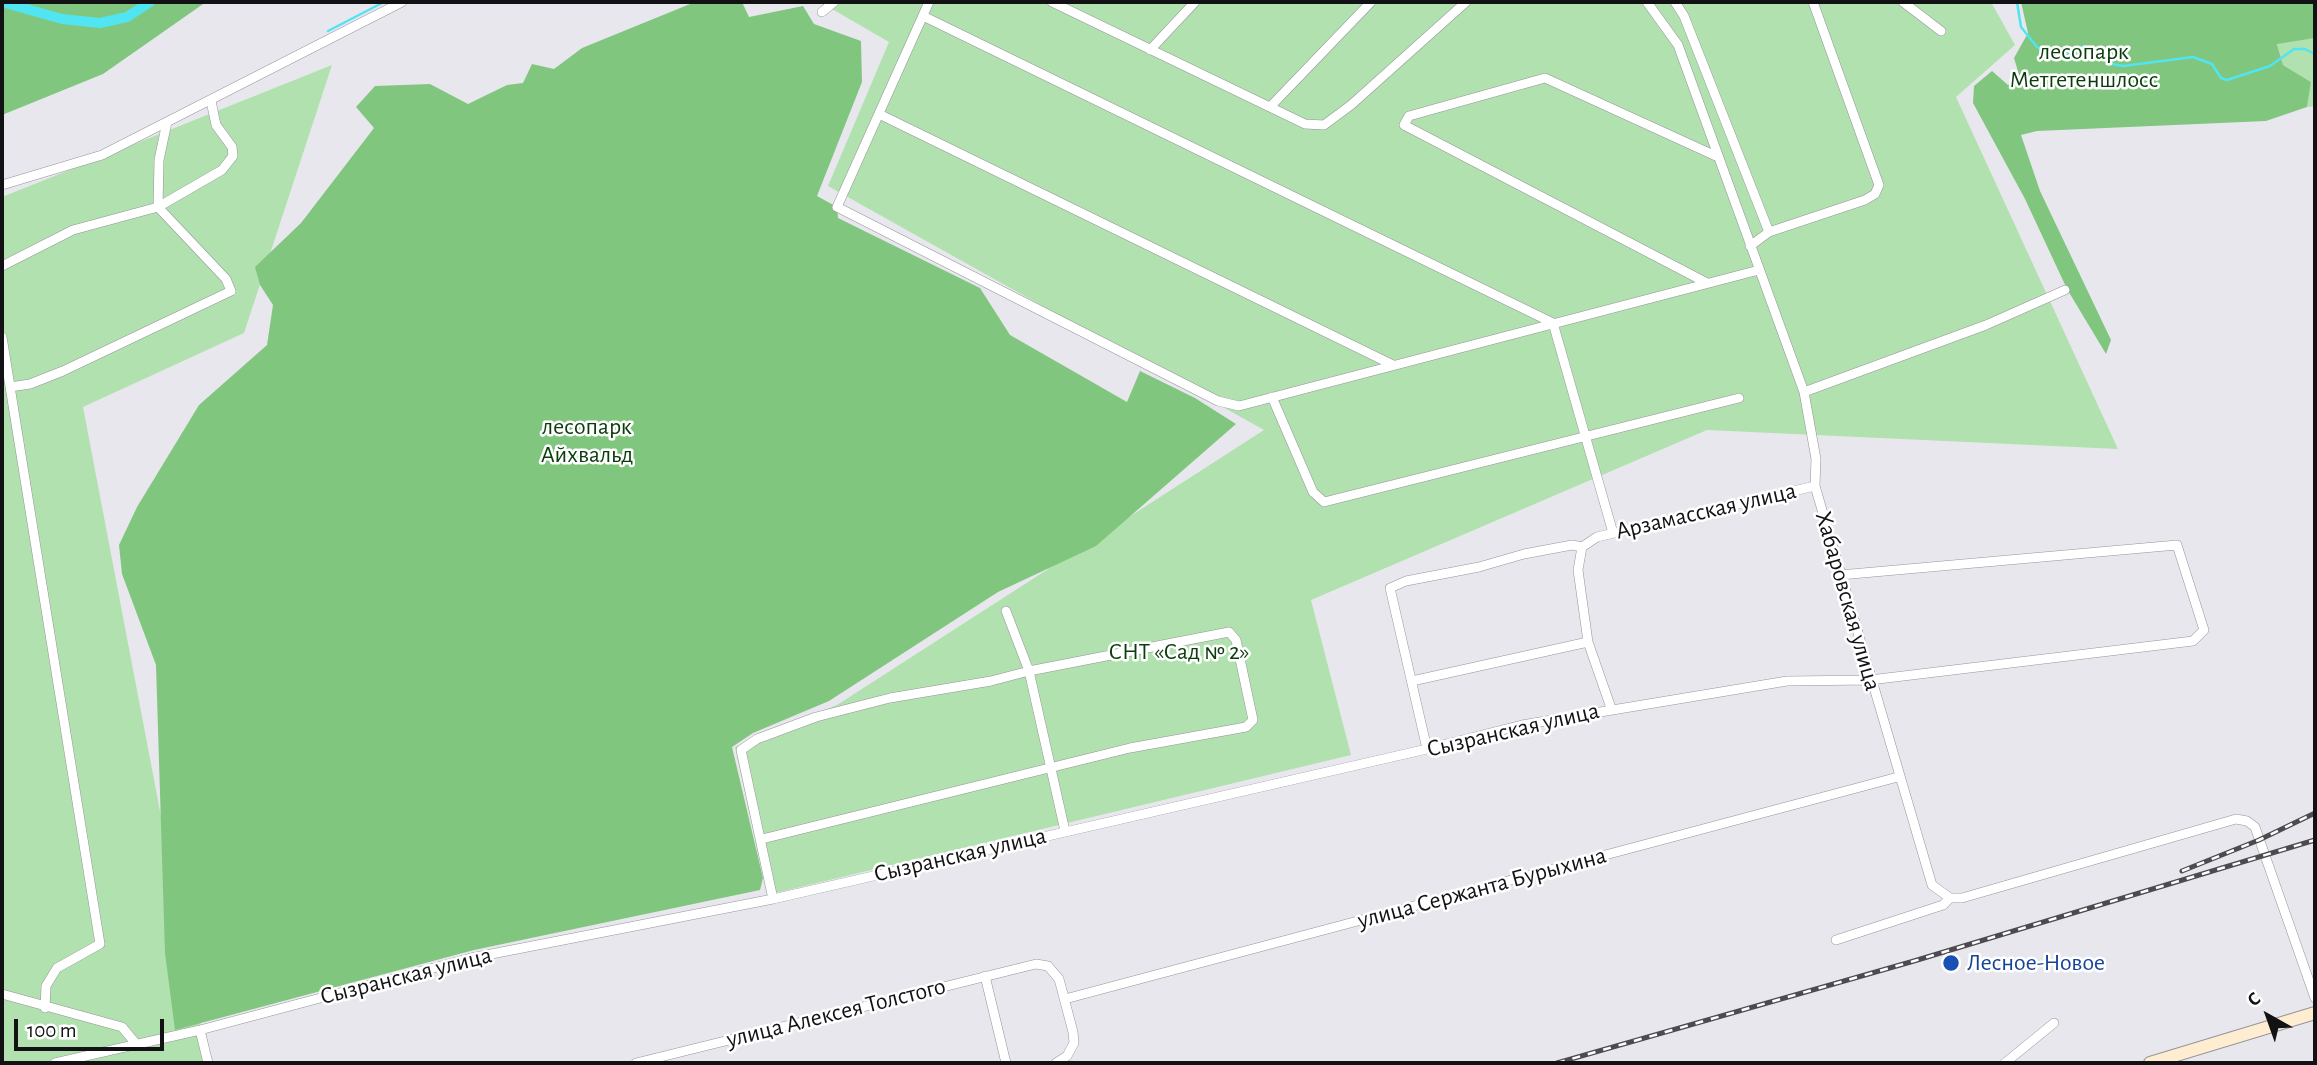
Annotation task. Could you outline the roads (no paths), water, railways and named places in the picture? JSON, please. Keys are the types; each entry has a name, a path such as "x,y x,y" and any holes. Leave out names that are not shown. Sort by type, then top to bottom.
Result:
{"street":[{"path":"2,185 102,155 402,2"},
{"path":"822,12 834,2"},
{"path":"929,2 837,207 1218,401 1239,405 1759,270"},
{"path":"1052,2 1305,124 1324,125 1351,105 1466,2"},
{"path":"1150,50 1195,2"},
{"path":"1270,107 1371,2"},
{"name":"Хабаровская улица","path":"1647,2 1678,45 1804,392 1816,459 1815,486 1898,777 1932,885 1950,898"},
{"path":"1675,2 1684,16 1769,232"},
{"path":"1750,246 1769,232 1865,200 1875,194 1879,185 1813,2"},
{"path":"1903,2 1941,31"},
{"path":"923,16 1553,323 1613,533"},
{"path":"1707,283 1404,125 1409,116 1545,78 1718,157"},
{"path":"2,266 74,230 158,207 222,170 233,156 232,147 216,125 211,101"},
{"path":"879,114 1393,365"},
{"path":"10,387 30,384 63,370 231,291 226,279 158,207 159,160 167,122"},
{"path":"1804,392 1986,325 2065,290"},
{"path":"2,337 97,910 100,944 57,968 46,986 46,1007"},
{"path":"1272,397 1313,492 1324,502 1739,398"},
{"name":"Арзамасская улица","path":"1582,547 1597,537 1815,486"},
{"path":"1427,749 1390,588 1406,581 1479,567 1524,554 1572,545 1582,547 1578,570 1588,642 1611,708"},
{"name":"Сызранская улица","path":"55,1063 200,1030 471,958 773,899 1427,749 1522,724 1787,681 1871,680 2193,641 2204,630 2177,545 1840,575"},
{"path":"1006,611 1029,671 1065,831"},
{"path":"762,839 1003,777 1050,769 1130,748 1246,727 1252,723 1253,715 1236,640 1229,632 1029,671 847,709 757,739 741,750 741,761 762,839 773,899"},
{"path":"1412,681 1588,642"},
{"name":"улица Сержанта Бурыхина","path":"1065,999 1898,777"},
{"path":"1836,940 1943,905 1950,898 1962,898 2236,819 2248,821 2255,827 2315,998"},
{"name":"улица Алексея Толстого","path":"636,1063 1036,964 1048,966 1059,979 1065,999"},
{"path":"985,976 1006,1063"},
{"path":"2,994 121,1027 130,1032 137,1045"},
{"path":"1056,1063 1067,1056 1074,1043 1065,999"},
{"path":"2150,1063 2315,1013"},
{"path":"2005,1063 2054,1023"},
{"path":"200,1030 208,1063"}],"waterway":[{"path":"2,2 62,19 100,23 127,17 150,2"},
{"path":"328,31 384,2"},
{"path":"2017,2 2021,27 2037,47 2050,54 2066,55 2079,47 2092,47 2108,63 2123,66 2193,57 2212,64 2221,78 2227,80 2270,66 2294,49 2305,49 2315,54"}],"railway":[{"path":"2182,871 2259,840 2315,813"},
{"path":"1557,1063 1914,961 2315,840"}],"place":[{"name":"Лесное-Новое","path":"1951,963"}],"park label":[{"name":"лесопарк Метгетеншлосс","path":"2084,66"},
{"name":"лесопарк Айхвальд","path":"587,441"},
{"name":"СНТ «Сад № 2»","path":"1179,652"}]}
